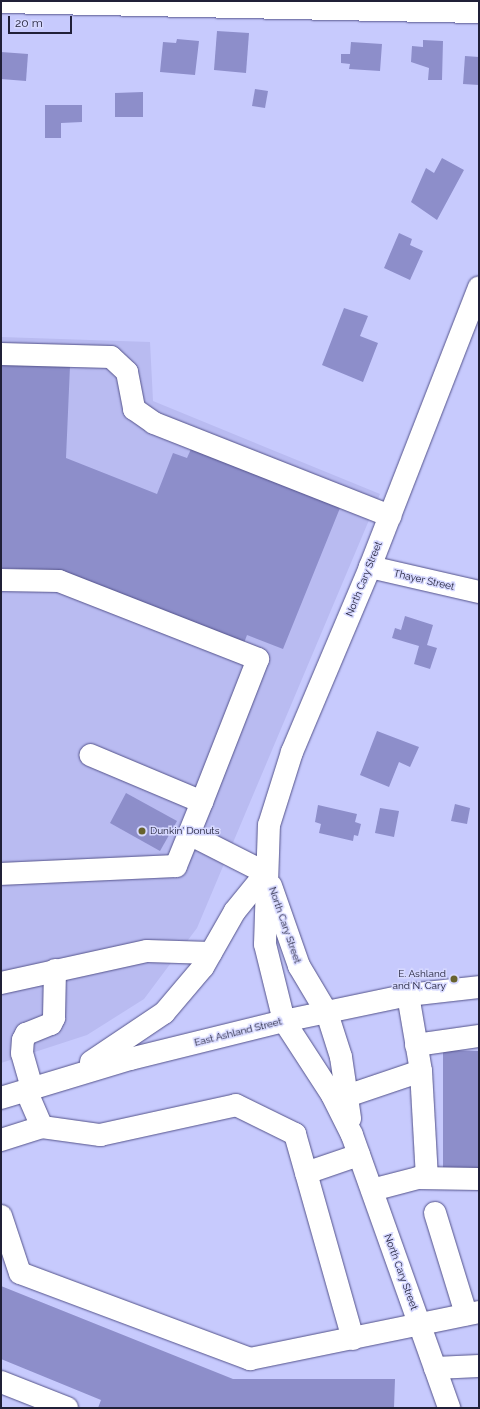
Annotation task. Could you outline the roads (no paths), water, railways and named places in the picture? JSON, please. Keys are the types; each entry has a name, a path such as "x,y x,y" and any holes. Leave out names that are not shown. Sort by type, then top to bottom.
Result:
{"street":[{"path":"1,2 479,12"},
{"name":"North Cary Street","path":"448,1408 356,1145 332,1095 284,1021 265,944 266,873 269,825 292,752 370,567 479,288"},
{"path":"1,354 111,357 127,372 134,409 154,423 390,516"},
{"name":"Thayer Street","path":"370,567 479,592"},
{"path":"1,580 58,581 258,659 176,866 1,874"},
{"path":"90,755 202,802"},
{"path":"62,1079 164,1013 211,953 235,911 266,873 189,834"},
{"name":"North Cary Street","path":"266,873 299,966 327,1013 341,1057 356,1145"},
{"path":"1,983 147,951 211,953"},
{"path":"42,1127 29,1089 22,1053 23,1040 26,1034 51,1024 54,1018 55,970"},
{"name":"East Ashland Street","path":"1,1098 62,1079 284,1021 408,995 479,987"},
{"path":"408,995 421,1071 428,1178"},
{"path":"416,1045 479,1036"},
{"path":"347,1096 421,1071"},
{"path":"1,1140 42,1127 100,1135 236,1105 295,1134 353,1339"},
{"path":"306,1173 356,1145"},
{"path":"372,1190 428,1178 479,1179"},
{"path":"1,1216 20,1272 250,1359 353,1339 472,1313 435,1213"},
{"path":"435,1368 479,1366"},
{"path":"1,1382 68,1408"}],"place":[{"name":"Dunkin' Donuts","path":"142,831"},
{"name":"E. Ashland and N. Cary","path":"454,979"}]}
